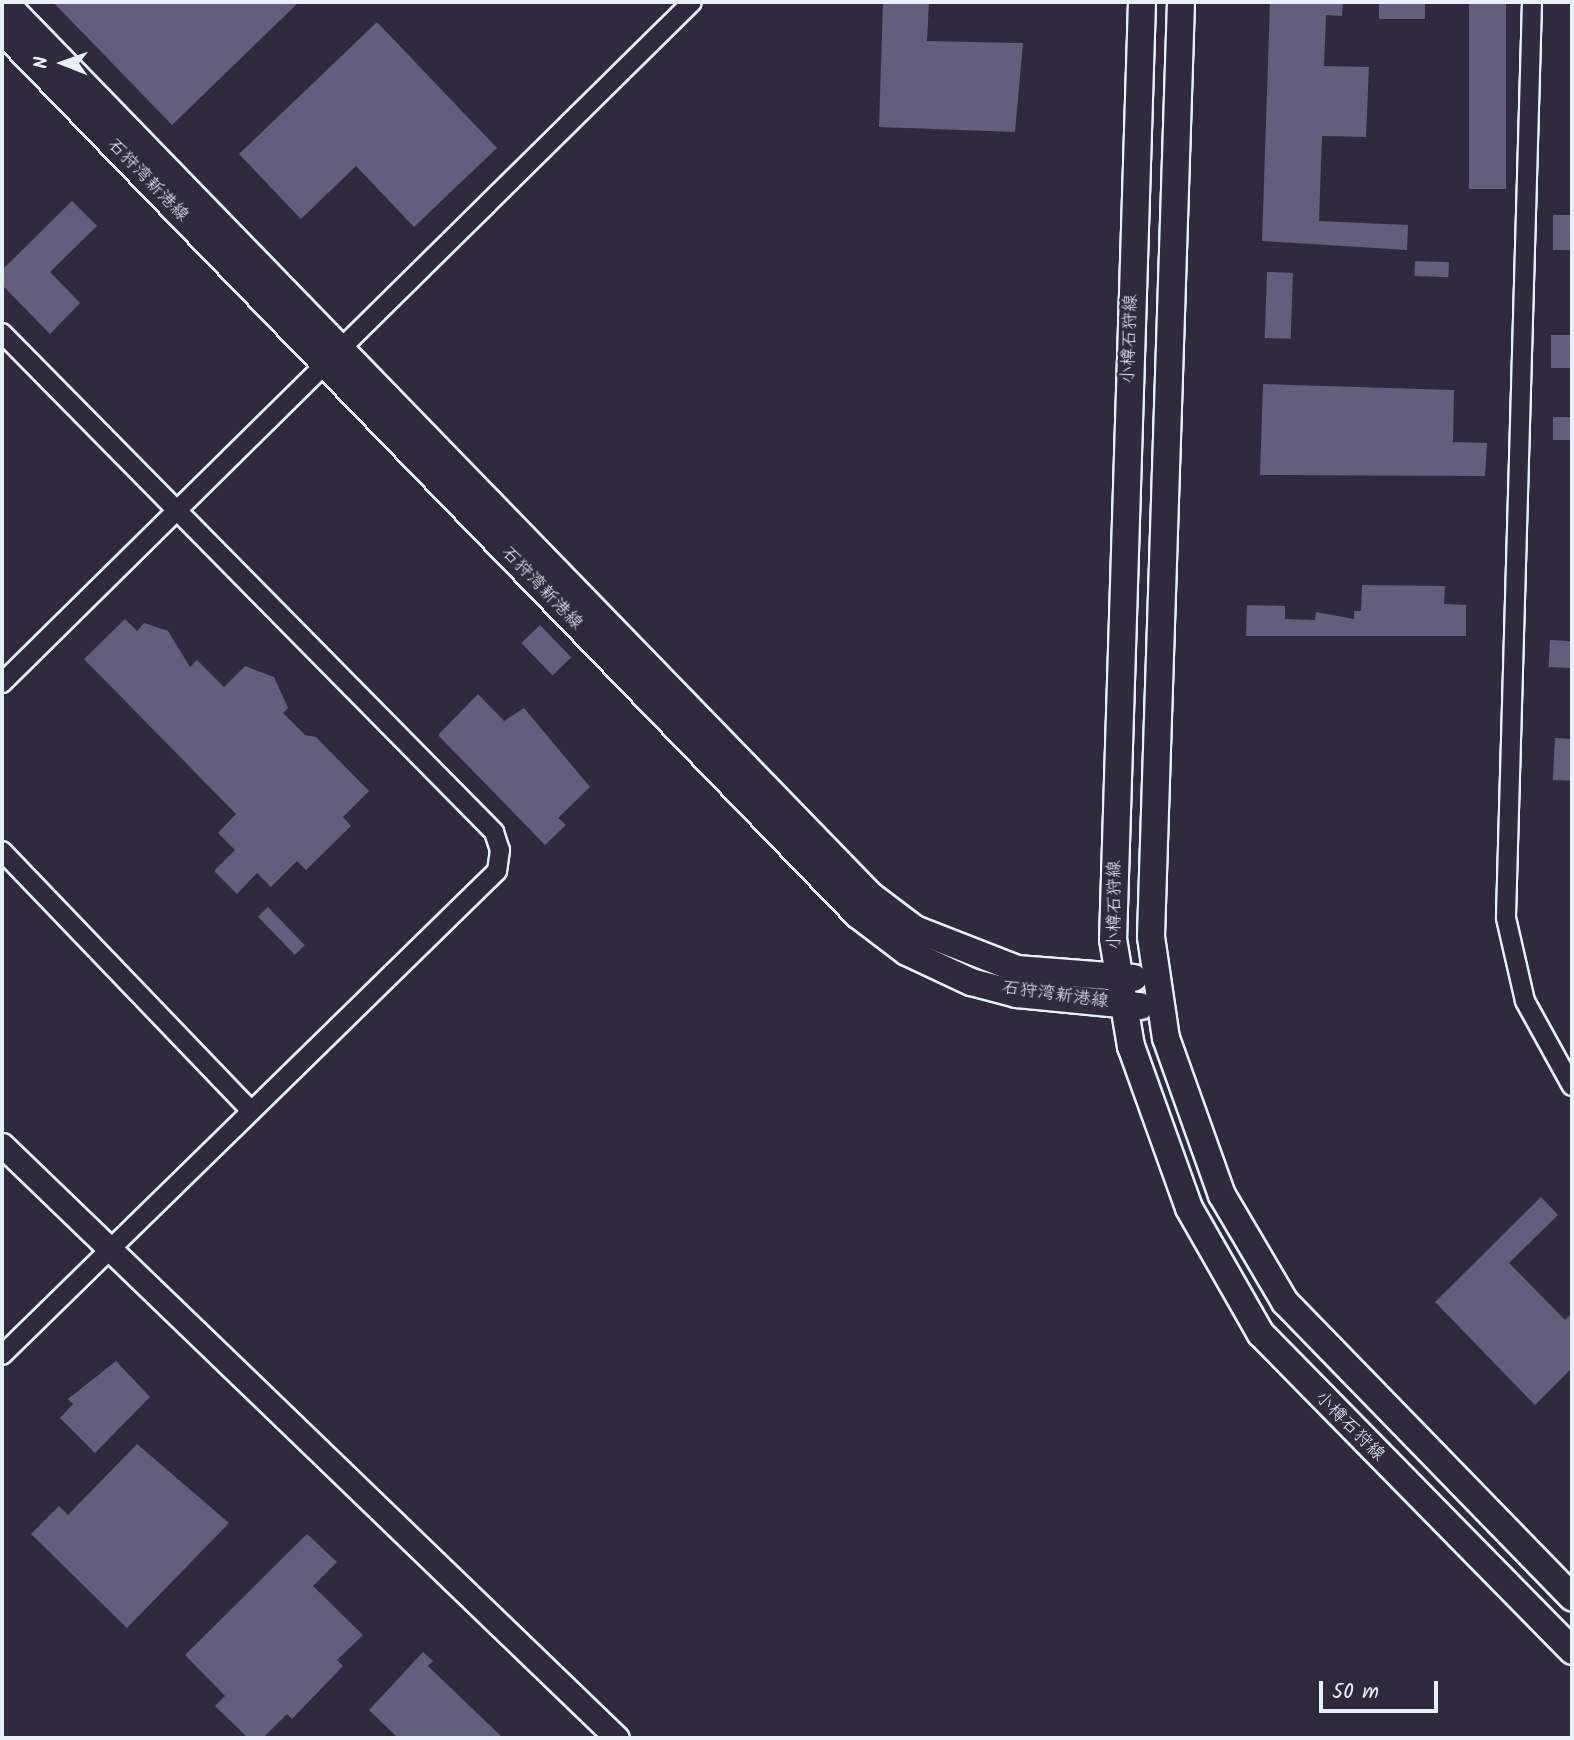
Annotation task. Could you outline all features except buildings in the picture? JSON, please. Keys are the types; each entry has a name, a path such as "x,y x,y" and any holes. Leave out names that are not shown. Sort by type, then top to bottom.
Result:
{"main road":[{"name":"石狩湾新港線","path":"4,2 334,358 858,915 907,952 971,982 1017,994 1159,1006"},
{"name":"小樽石狩線","path":"1142,2 1113,939 1124,1005 1157,1132 1189,1208 1261,1334 1572,1651"},
{"name":"小樽石狩線","path":"1181,2 1154,977 1159,1006 1222,1195 1285,1302 1572,1597"},
{"name":"石狩湾新港線","path":"2,30 871,896 915,929 971,954 1017,969 1119,979 1154,977"}],"street":[{"path":"2,683 692,2"},
{"path":"1532,2 1506,918 1525,1001 1572,1086"},
{"path":"2,333 179,511 499,842 497,871 2,1355"},
{"path":"2,851 251,1111"},
{"path":"2,1146 617,1738"}]}
